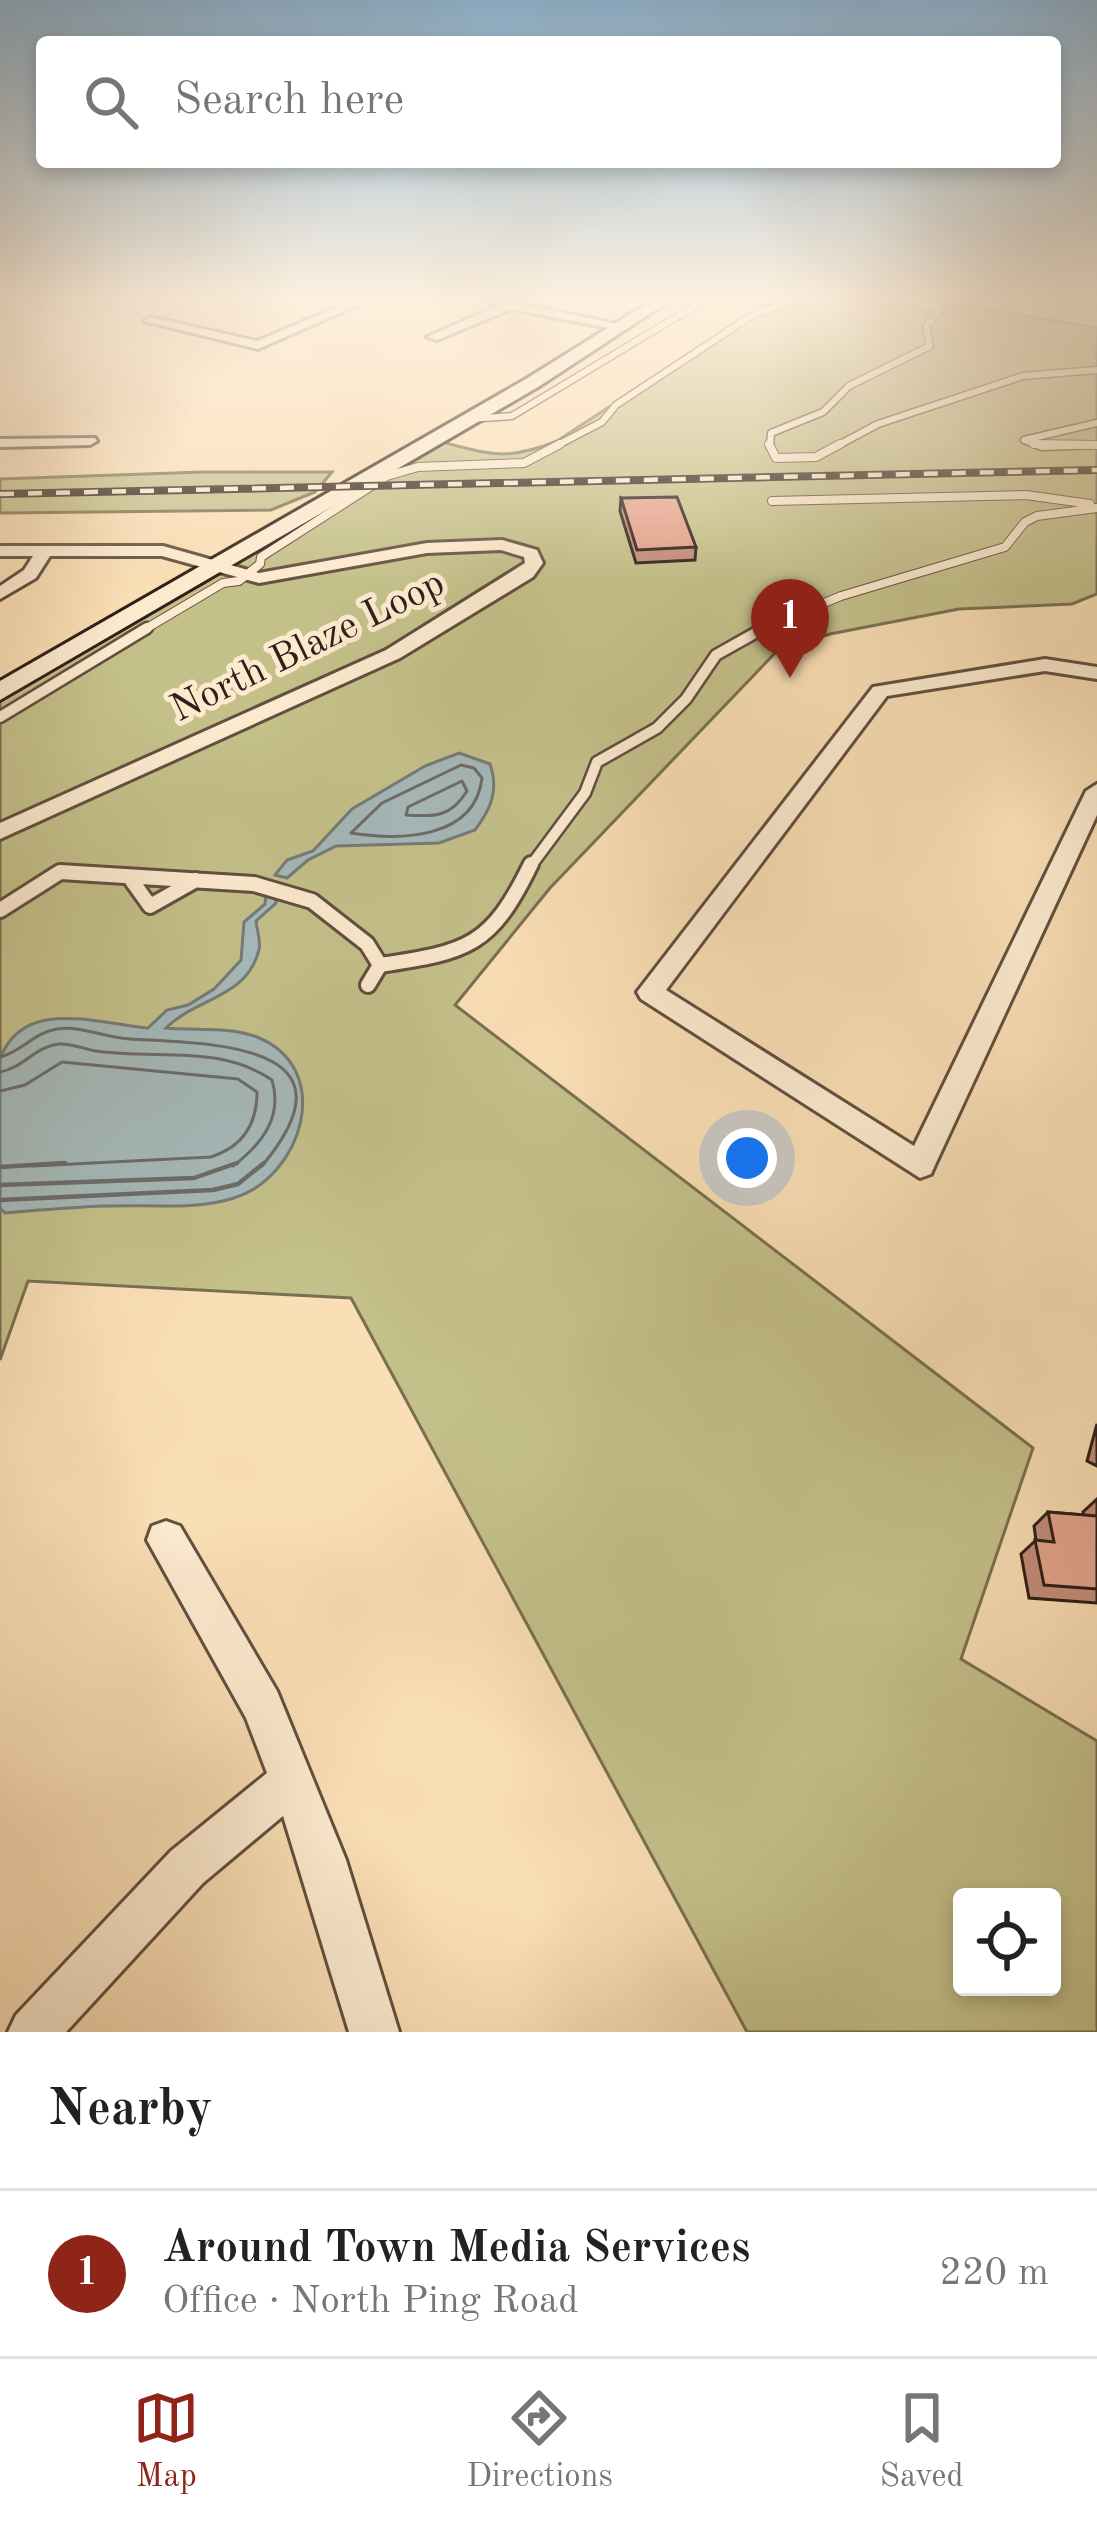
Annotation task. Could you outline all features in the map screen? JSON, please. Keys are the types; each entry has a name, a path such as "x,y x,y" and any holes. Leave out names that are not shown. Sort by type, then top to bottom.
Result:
{"street":[{"path":"0,692 507,396"},
{"path":"0,443 90,441"},
{"name":"North Blaze Loop","path":"0,550 163,551 244,576 310,573 427,548 502,545 531,554 534,563 527,573 393,654 0,832"},
{"path":"0,594 30,574 46,549"},
{"path":"1097,673 1045,665 880,691 650,992 920,1165 1097,791"},
{"path":"166,1540 262,1706 323,1860 374,2032"},
{"path":"33,2032 187,1867 291,1781"}],"lane":[{"path":"469,419 512,416 546,396"},
{"path":"0,717 223,583 244,576 260,564 261,557 355,500 378,480 418,467 524,463 602,422 610,409 630,396"},
{"path":"839,396 823,412 770,433 769,445 776,458 817,458 878,424 963,396"},
{"path":"1097,423 1030,434 1024,440 1042,447 1097,446"},
{"path":"772,501 1026,494 1097,507"},
{"path":"380,965 436,957 472,944 490,931 511,904 538,850 586,793 597,762 657,728 686,699 716,656 735,641 841,596 1000,549 1037,516 1097,507"},
{"path":"0,910 60,872 254,884 303,897 367,944 380,965"},
{"path":"130,878 150,906 196,880"},
{"path":"368,985 380,965"}],"shaded area":[{"path":"626,396 1097,396 1097,594 1072,604 959,609 830,634 777,651 550,888 455,1005 1033,1448 961,1659 1097,1741 1097,2032 747,2032 351,1298 28,1281 0,1360 0,692 433,440 482,452 522,452 557,441"},
{"path":"332,472 315,492 271,510 0,513 0,479"}],"water":[{"path":"459,753 490,764 493,773 492,799 475,830 439,843 336,846 287,878 275,875 287,860 313,851 352,809 425,766"},
{"path":"266,894 276,894 276,903 256,921 259,950 253,966 232,988 166,1028 246,1034 281,1052 296,1073 302,1096 301,1122 277,1168 258,1186 218,1202 5,1213 0,1208 0,1059 11,1039 26,1027 64,1018 148,1028 167,1010 188,1005 214,989 241,960 244,922 265,904"}],"building":[{"path":"677,497 696,547 637,550 621,498"},
{"path":"1048,1512 1097,1516 1097,1589 1044,1585 1035,1540 1054,1542"}],"railway":[{"path":"0,494 1097,470"}],"place":[{"name":"Around Town Media Services","path":"790,678"}]}
